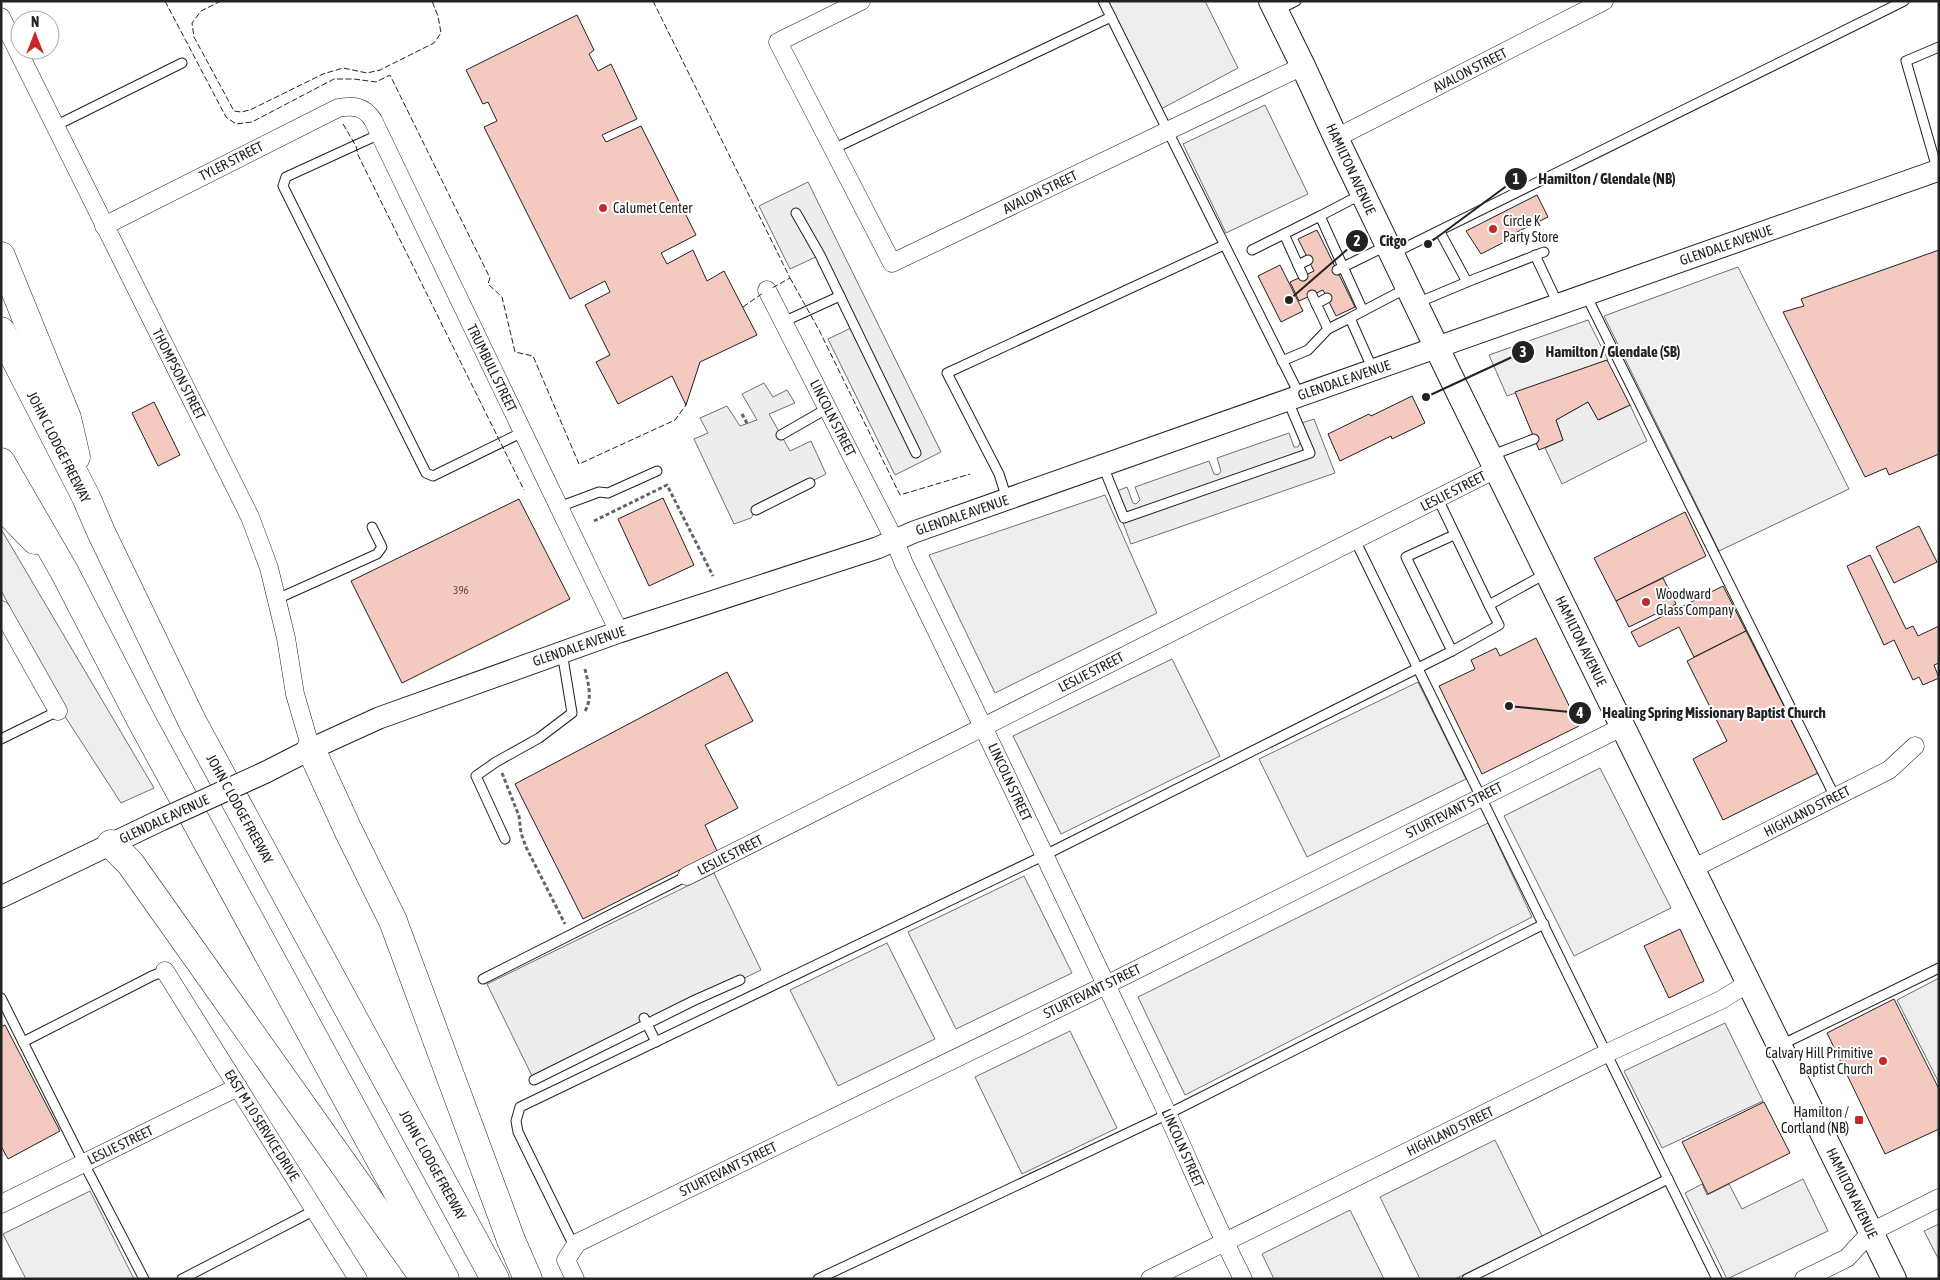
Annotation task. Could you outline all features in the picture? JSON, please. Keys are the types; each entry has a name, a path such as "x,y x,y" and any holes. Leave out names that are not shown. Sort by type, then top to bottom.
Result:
{"highway":[{"path":"1,256 67,418 86,497"},
{"name":"JOHN C LODGE FREEWAY","path":"1,331 86,497 193,723 495,1279"},
{"path":"1,462 64,571 142,722 445,1279"},
{"path":"1,504 64,571"},
{"path":"311,749 348,832 393,920 511,1240 528,1279"},
{"path":"110,844 130,863 425,1279"}],"main road":[{"name":"HAMILTON AVENUE","path":"1281,5 1303,66 1336,138 1894,1279"}],"street":[{"path":"833,149 778,42 860,1"},
{"name":"AVALON STREET","path":"1336,138 1604,1"},
{"name":"THOMPSON STREET","path":"1,17 250,517 269,568 286,638 295,694 311,749"},
{"name":"AVALON STREET","path":"833,149 892,264 1303,66"},
{"name":"TYLER STREET","path":"104,226 338,108 348,106 360,108"},
{"name":"TRUMBULL STREET","path":"360,108 368,112 380,134 619,632"},
{"name":"GLENDALE AVENUE","path":"1,897 379,718 619,632 895,541 914,532 1586,294 1938,172"},
{"name":"LINCOLN STREET","path":"767,290 895,541 904,564 984,726 1168,1114 1224,1242 1243,1279"},
{"name":"LESLIE STREET","path":"687,876 1207,613 1438,499 1493,462"},
{"path":"1,610 58,711"},
{"name":"STURTEVANT STREET","path":"570,1253 577,1243 627,1218 1106,985 1624,726"},
{"name":"HIGHLAND STREET","path":"1694,868 1889,770 1915,746"},
{"name":"EAST M 10 SERVICE DRIVE","path":"165,971 358,1279"},
{"name":"HIGHLAND STREET","path":"1150,1279 1605,1054 1721,1000 1750,982"},
{"name":"LESLIE STREET","path":"1,1204 238,1087"},
{"path":"1804,1279 1847,1258 1871,1232 1939,1198"},
{"path":"570,1253 575,1279"}],"lane":[{"path":"1103,1 1282,361 1310,453 1124,518 1103,465"},
{"path":"1340,268 1440,232 1904,1"},
{"path":"833,149 1111,17"},
{"path":"1938,172 1906,61 1939,47"},
{"path":"55,126 182,63"},
{"path":"380,134 286,177 283,186 426,473 433,476 523,432"},
{"path":"1252,250 1363,194"},
{"path":"796,212 820,255 916,453"},
{"path":"1320,216 1331,249 1363,312"},
{"path":"1440,232 1467,282"},
{"path":"1284,234 1303,276"},
{"path":"1007,500 999,474 947,373 1224,245"},
{"path":"1282,361 1308,350 1328,329 1375,304 1467,282 1539,254 1558,304"},
{"path":"1298,265 1308,260"},
{"path":"1586,294 1835,797"},
{"path":"783,322 840,296"},
{"path":"1327,298 1314,300 1328,329"},
{"path":"1350,318 1374,370"},
{"path":"781,435 828,408"},
{"path":"1493,462 1534,438"},
{"path":"559,507 599,492 608,493 657,471"},
{"path":"756,510 810,483"},
{"path":"570,1253 518,1132 516,1121 520,1107 1045,855 1419,668 1499,625 1438,499"},
{"path":"277,599 377,554 382,547 372,527"},
{"path":"1452,651 1406,557 1454,535"},
{"path":"1355,540 1482,796 1605,1054 1717,1279"},
{"path":"1490,605 1548,572"},
{"path":"505,839 476,776 496,762 539,738 572,713 562,652"},
{"path":"1,738 58,711"},
{"path":"483,979 687,876"},
{"path":"818,1279 1168,1114 1544,924"},
{"path":"1781,1045 1939,968"},
{"path":"23,1042 165,971"},
{"path":"534,1080 646,1021 740,980"},
{"path":"1,998 144,1279"},
{"path":"646,1021 656,1042"},
{"path":"1467,1279 1668,1179"},
{"path":"182,1279 315,1210"}],"path":[{"path":"742,414 748,425"},
{"path":"594,521 667,485 713,576"},
{"path":"584,712 588,706 590,690 585,669"},
{"path":"500,768 519,816 521,833 526,847 565,924"}],"shaded area":[{"path":"1108,1 1205,1 1238,68 1161,109"},
{"path":"1265,105 1308,194 1226,233 1183,144"},
{"path":"808,182 941,452 895,475 828,339 855,326 820,255 790,269 759,206"},
{"path":"1738,267 1849,489 1719,551 1604,316"},
{"path":"1588,320 1608,360 1507,396 1489,355"},
{"path":"764,383 773,397 787,390 795,403 769,414 790,451 811,441 826,474 756,510 751,518 734,524 694,439 708,433 700,418 727,406 740,426 757,420 742,394"},
{"path":"1588,402 1599,420 1630,405 1647,441 1562,484 1545,448 1563,440 1556,420"},
{"path":"1314,419 1335,473 1131,544 1112,493 1127,487 1133,503 1136,504 1140,500 1135,487 1209,461 1214,474 1218,475 1221,471 1217,458 1289,433 1294,447 1298,447 1301,441 1295,425"},
{"path":"1105,495 1157,613 995,693 929,555"},
{"path":"1,529 154,788 121,803 66,718 1,590"},
{"path":"1172,659 1220,756 1061,834 1013,736"},
{"path":"1418,682 1466,779 1307,857 1259,759"},
{"path":"1600,768 1671,908 1574,956 1504,816"},
{"path":"1488,823 1532,917 1185,1095 1138,997"},
{"path":"714,873 761,970 534,1080 487,984"},
{"path":"1024,876 1072,973 956,1029 908,932"},
{"path":"887,943 935,1039 838,1086 790,990"},
{"path":"1939,978 1939,1083 1897,1000"},
{"path":"1725,1023 1763,1101 1662,1148 1624,1071"},
{"path":"1070,1031 1117,1128 1022,1174 975,1077"},
{"path":"1495,1140 1542,1236 1455,1279 1420,1279 1380,1197"},
{"path":"1803,1179 1828,1231 1727,1279 1685,1193 1702,1184 1707,1195 1729,1184 1742,1209"},
{"path":"90,1191 134,1279 26,1279 3,1234"},
{"path":"1350,1210 1384,1279 1274,1279 1262,1254"},
{"path":"1939,1224 1939,1260 1924,1231"}],"building":[{"name":"Calumet Center","path":"577,15 594,50 589,54 598,71 611,64 637,119 602,135 606,142 641,126 696,235 661,253 667,264 693,250 707,281 724,271 757,335 700,362 686,405 672,376 618,404 596,362 610,355 585,305 610,292 605,281 570,299 484,127 497,121 488,102 483,104 466,70"},
{"path":"1537,195 1548,217 1517,232 1518,235 1481,254 1466,231"},
{"path":"1317,230 1355,307 1336,316 1323,290 1299,301 1290,282 1314,271 1298,239"},
{"path":"1939,250 1939,454 1889,475 1886,468 1865,477 1783,312 1804,306 1801,299"},
{"path":"1280,265 1303,311 1281,322 1258,276"},
{"path":"1607,360 1630,405 1598,420 1588,402 1556,420 1563,440 1539,450 1515,392"},
{"path":"1412,396 1425,423 1392,439 1391,436 1340,461 1328,434"},
{"path":"154,402 180,455 158,466 132,413"},
{"path":"663,498 694,565 649,586 618,519"},
{"path":"519,499 570,599 402,683 351,581"},
{"path":"1685,512 1706,556 1616,601 1594,558"},
{"path":"1919,526 1937,562 1894,583 1876,547"},
{"path":"1870,555 1906,629 1913,626 1918,636 1939,626 1939,663 1934,665 1939,678 1923,685 1919,677 1913,680 1894,640 1884,645 1847,566"},
{"name":"Woodward Glass Company","path":"1663,578 1676,604 1629,627 1616,601"},
{"path":"1723,586 1746,631 1694,657 1679,627 1639,647 1631,632"},
{"path":"1746,631 1818,773 1723,820 1693,759 1727,741 1687,661"},
{"path":"1536,638 1579,726 1482,774 1439,686 1475,669 1471,660 1496,648 1500,656"},
{"path":"727,672 753,721 705,745 738,808 705,825 717,851 583,919 515,784"},
{"path":"1680,929 1704,981 1669,998 1644,946"},
{"name":"Calvary Hill Primitive Baptist Church","path":"1894,999 1939,1089 1939,1129 1885,1154 1827,1033"},
{"path":"5,1025 60,1131 8,1159 1,1146 1,1027"},
{"path":"1764,1102 1790,1153 1708,1194 1682,1142"}],"fence":[{"path":"165,1 226,117 236,124 252,122 334,79 376,82 390,75 490,278 488,284 502,297 515,352 533,356 579,464 675,420 686,405"},
{"path":"221,1 201,11 192,23 194,37 234,111 241,112 250,110 323,74 343,68 367,73 380,70 434,43 441,33 438,16 432,1"},
{"path":"653,1 790,278 772,288"},
{"path":"343,124 356,146 358,155 524,490"},
{"path":"790,278 819,330 900,495 970,474"},
{"path":"743,307 763,293"}],"place":[{"name":"Calumet Center","path":"603,208"},
{"name":"Circle K Party Store","path":"1493,229"},
{"name":"Hamilton / Glendale (NB)","path":"1428,244"},
{"name":"Citgo","path":"1289,300"},
{"name":"Hamilton / Glendale (SB)","path":"1426,397"},
{"name":"Woodward Glass Company","path":"1646,602"},
{"name":"Healing Spring Missionary Baptist Church","path":"1509,706"},
{"name":"Calvary Hill Primitive Baptist Church","path":"1883,1061"},
{"name":"Hamilton / Cortland (NB)","path":"1859,1120"}]}
